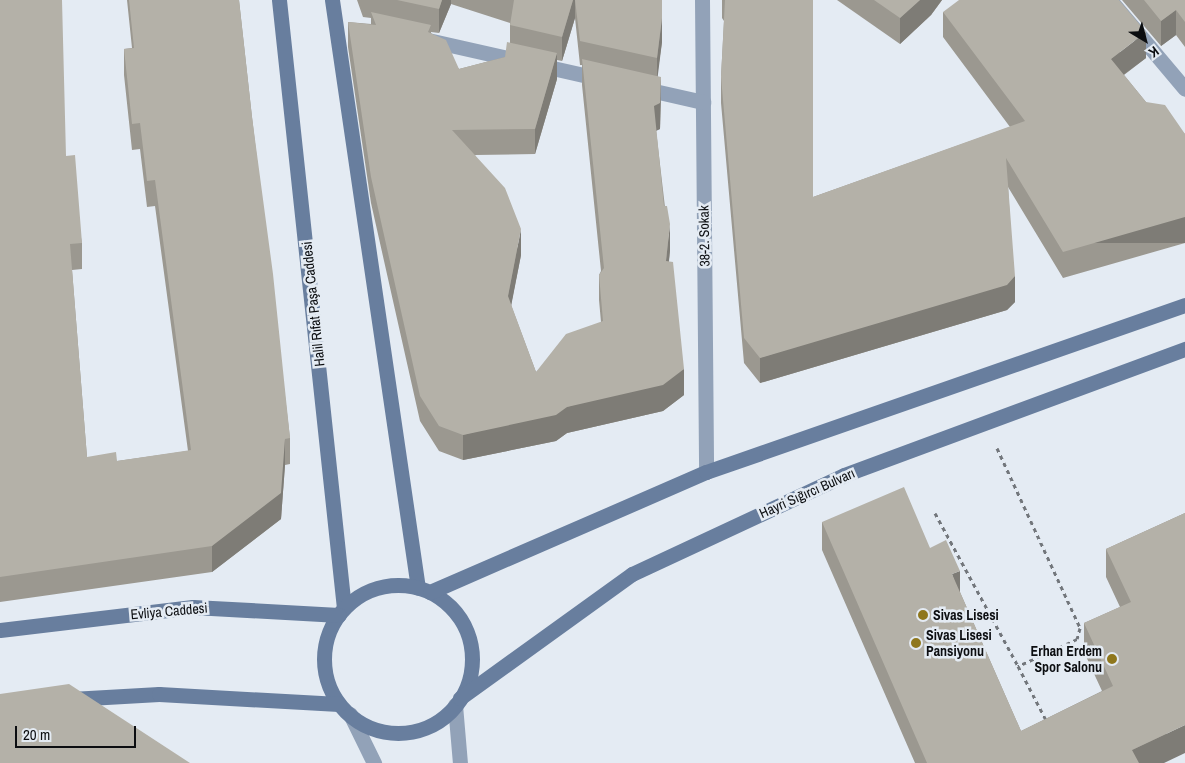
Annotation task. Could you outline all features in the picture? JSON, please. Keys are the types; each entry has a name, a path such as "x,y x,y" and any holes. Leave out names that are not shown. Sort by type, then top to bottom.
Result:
{"main road":[{"name":"Halil Rıfat Paşa Caddesi","path":"279,0 341,612"},
{"path":"332,0 424,590"},
{"path":"424,590 706,472 1185,305"},
{"name":"Hayri Sığırcı Bulvarı","path":"457,701 632,574 844,475 1185,349"},
{"path":"60,700 159,694 344,709 378,730 408,732 431,725 457,701 471,666 467,631 449,605 424,590 384,586 356,598 341,612 326,640 324,657 328,682 344,709"},
{"name":"Evliya Caddesi","path":"0,630 193,606 341,612"}],"street":[{"name":"38-2. Sokak","path":"702,0 706,472"},
{"path":"1110,0 1185,89"},
{"path":"335,20 354,24"},
{"path":"412,37 703,102"},
{"path":"457,701 460,763"},
{"path":"344,709 374,763"}],"path":[{"path":"985,423 1080,628 1077,639 1018,666"},
{"path":"935,513 1048,724"}],"building":[{"path":"0,0 62,0 66,156 75,155 82,243 70,244 87,457 116,452 117,461 191,450 155,180 147,181 140,123 132,124 124,49 134,48 129,0 239,0 252,117 273,274 290,438 285,439 281,493 212,546 0,577"},
{"path":"397,0 442,0 439,9"},
{"path":"514,0 573,0 562,37 510,25"},
{"path":"575,0 662,0 662,18 657,58 580,41"},
{"path":"725,0 813,0 813,197 1025,121 943,12 959,0 1119,0 1146,32 1111,59 1146,102 1165,105 1185,134 1185,217 1063,252 1006,158 1015,276 1007,285 760,358 744,338 721,77"},
{"path":"874,0 920,0 900,18"},
{"path":"1144,0 1185,0 1185,22 1176,10 1161,21"},
{"path":"371,12 431,25 428,32 446,40 459,69 505,57 507,42 557,53 535,129 452,130 505,188 521,229 508,296 536,372 566,334 603,321 599,275 604,268 582,59 661,77 660,103 654,106 664,206 667,206 670,224 666,261 673,262 684,369 663,385 567,407 556,415 463,435 439,426 420,396 371,177 348,22 376,25"},
{"path":"904,487 930,548 946,540 960,571 952,574 1021,731 1113,686 1084,623 1131,602 1106,549 1185,513 1185,725 1132,750 1139,763 927,763 822,522"},
{"path":"69,684 190,763 0,763 0,694"}],"place":[{"name":"Sivas Lisesi","path":"923,615"},
{"name":"Sivas Lisesi Pansiyonu","path":"916,643"},
{"name":"Erhan Erdem Spor Salonu","path":"1112,659"}]}
